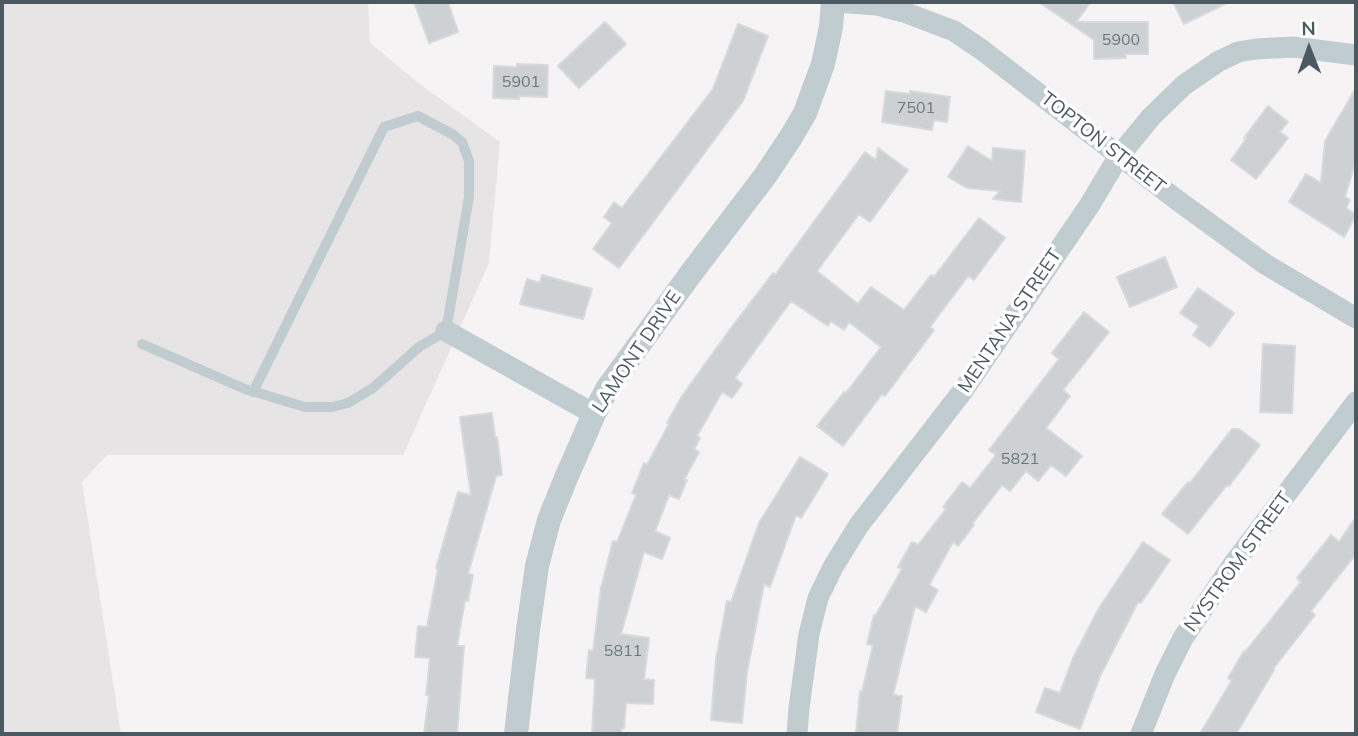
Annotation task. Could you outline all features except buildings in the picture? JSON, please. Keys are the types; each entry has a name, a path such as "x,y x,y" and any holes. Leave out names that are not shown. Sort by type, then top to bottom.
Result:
{"street":[{"name":"TOPTON STREET","path":"834,2 877,5 905,12 954,31 1265,264 1356,318"},
{"name":"LAMONT DRIVE","path":"516,734 537,566 549,520 594,414 607,388 765,176 805,113 823,64 834,2"},
{"name":"MENTANA STREET","path":"797,734 809,634 818,598 833,567 859,525 962,392 1089,206 1119,156 1151,117 1184,85 1219,61 1238,52 1293,47 1356,55"},
{"path":"446,331 594,414"},
{"name":"NYSTROM STREET","path":"1141,734 1183,638 1234,563 1356,402"}],"lane":[{"path":"142,344 253,392 305,407 332,407 348,403 373,388 419,347 446,331 469,197 469,161 462,142 418,116 384,127 253,392"}],"shaded area":[{"path":"2,2 368,2 370,43 417,82 500,142 489,263 403,455 107,455 82,482 121,734 2,734"}]}
